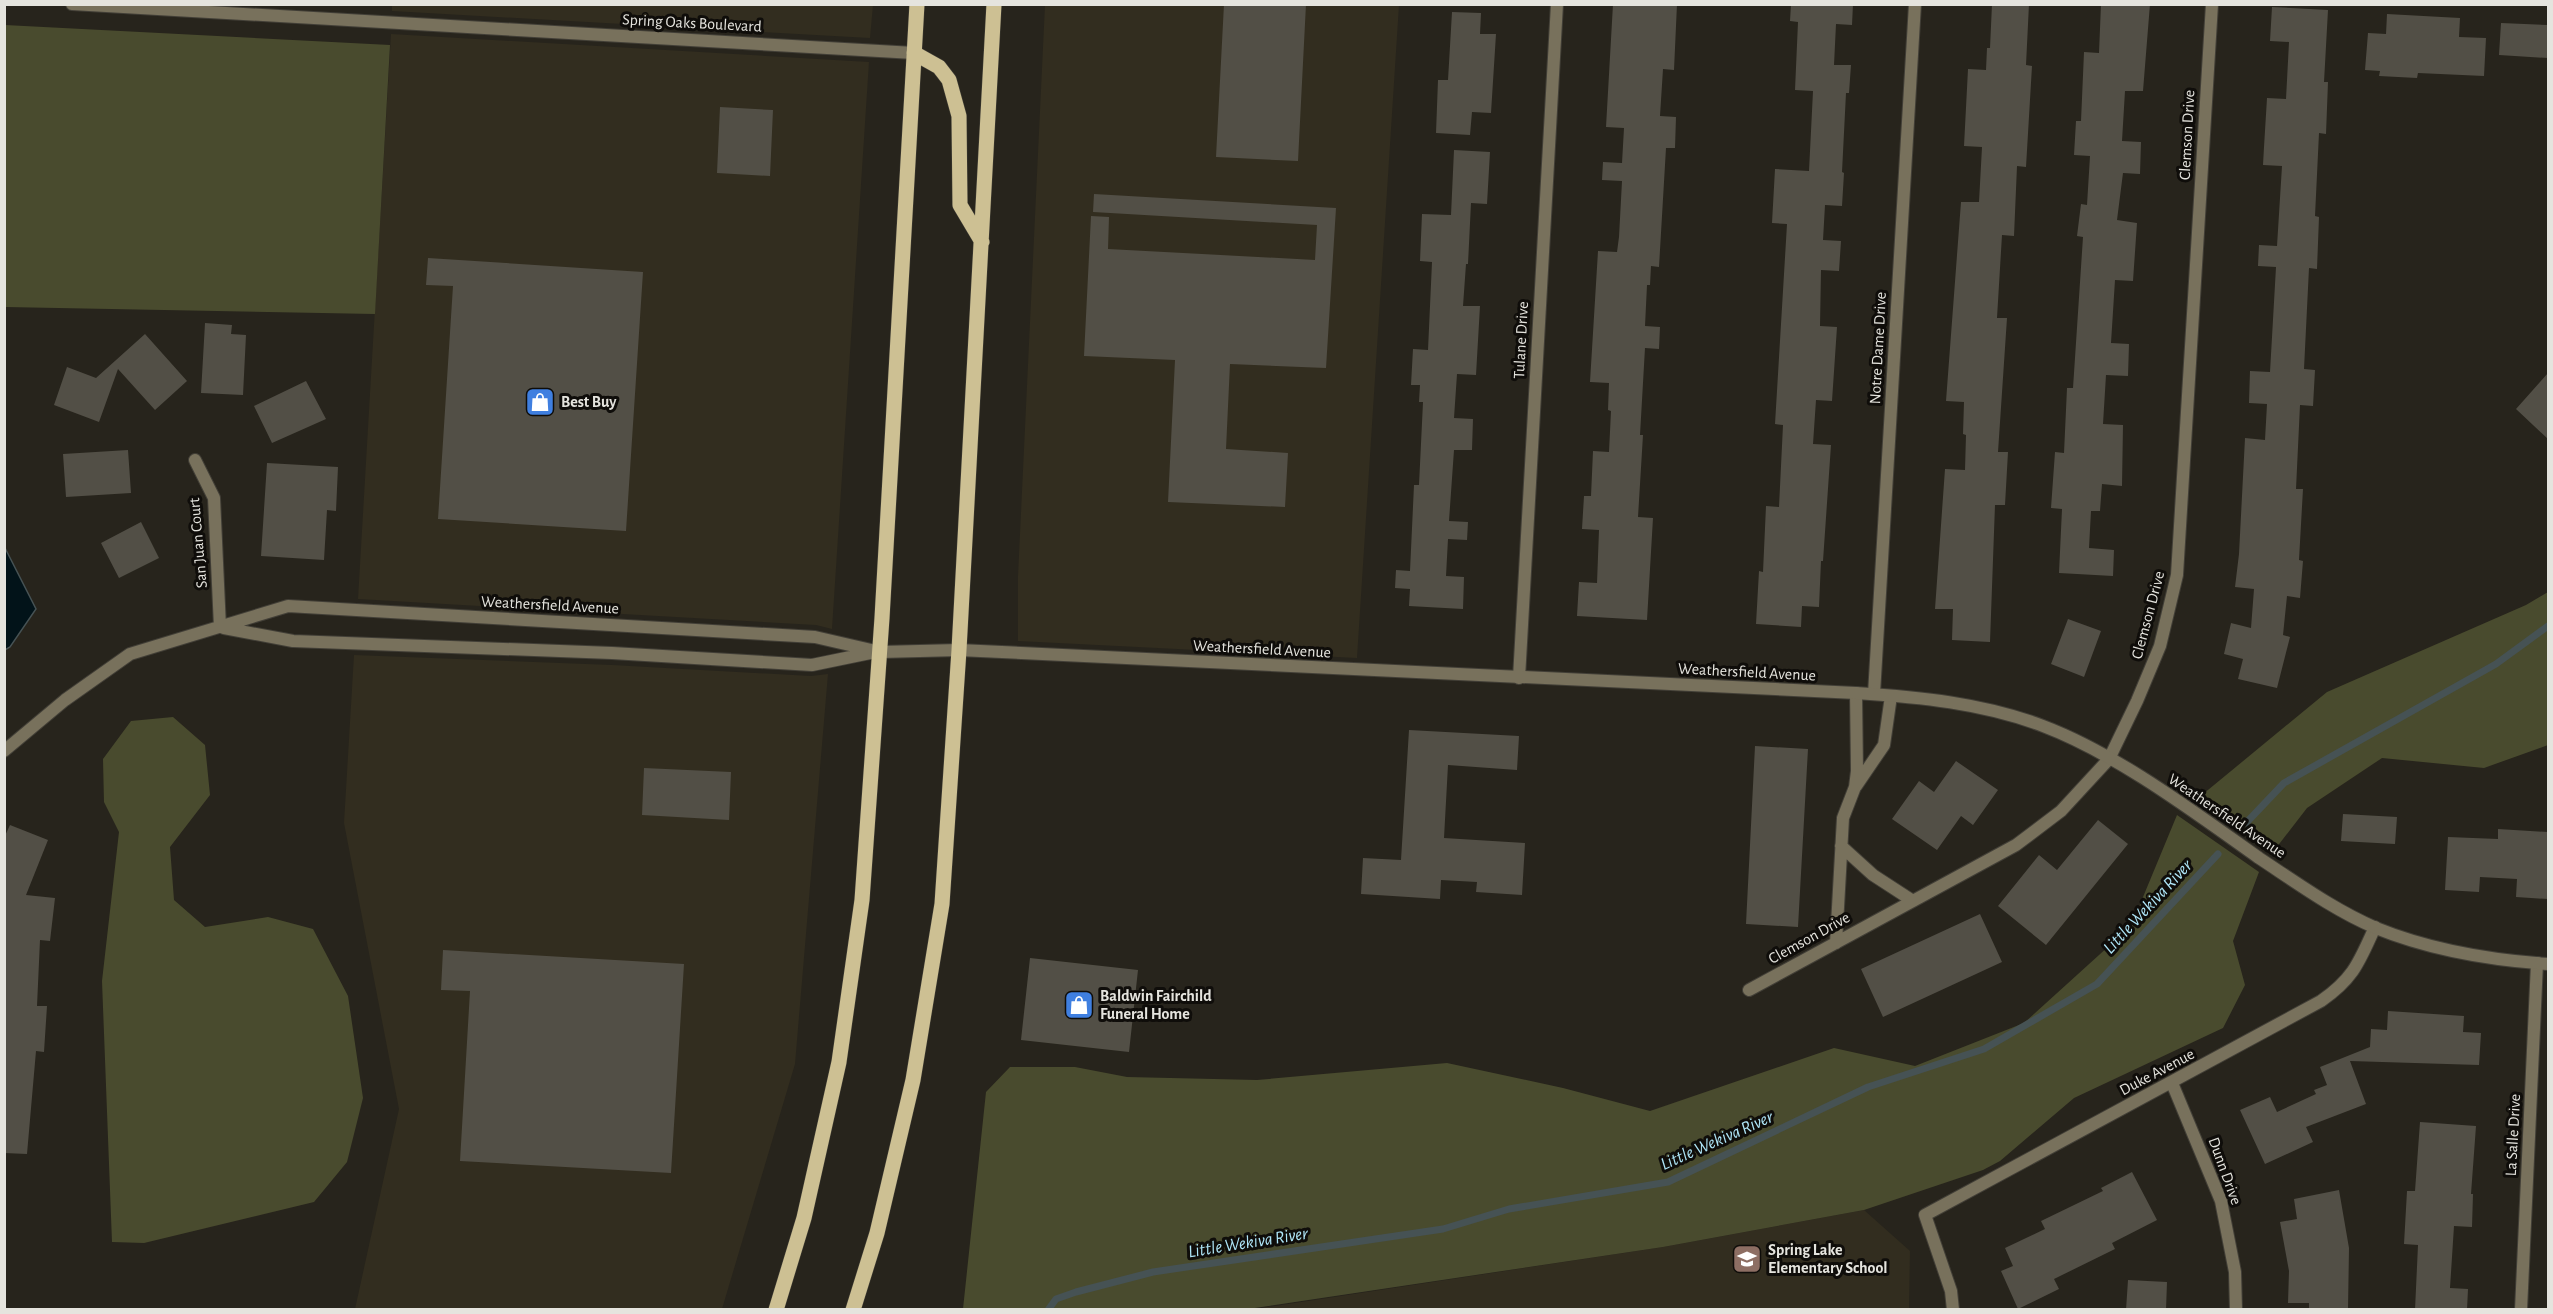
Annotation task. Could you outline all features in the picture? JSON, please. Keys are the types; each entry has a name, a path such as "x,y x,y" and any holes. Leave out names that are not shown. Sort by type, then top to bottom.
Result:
{"main road":[{"path":"776,1310 804,1218 839,1062 862,900 880,652 916,4"},
{"path":"853,1310 877,1233 913,1080 942,904 959,650 994,4"},
{"path":"914,53 939,67 949,80 959,116 960,205 982,242"}],"street":[{"name":"Spring Oaks Boulevard","path":"72,4 914,53"},
{"name":"Tulane Drive","path":"1519,678 1557,4"},
{"name":"Notre Dame Drive","path":"1874,694 1915,4"},
{"name":"Clemson Drive","path":"1749,990 2016,844 2061,811 2109,759 2137,701 2160,646 2177,575 2212,4"},
{"name":"San Juan Court","path":"195,460 214,498 220,627"},
{"name":"Weathersfield Avenue","path":"4,751 64,700 130,654 288,606 815,637 880,652"},
{"name":"Weathersfield Avenue","path":"220,627 293,641 612,653 812,665 880,652 959,650 1856,693 1941,701 1990,710 2043,726 2109,759 2188,808 2313,895 2375,927 2414,941 2462,953 2543,963"},
{"path":"1855,787 1858,746 1856,693"},
{"path":"1836,943 1843,818 1855,787 1884,745 1891,696"},
{"path":"1841,846 1873,875 1913,901"},
{"name":"Duke Avenue","path":"1953,1310 1951,1291 1925,1215 2321,1001 2342,987 2357,966 2375,927"},
{"name":"La Salle Drive","path":"2521,1310 2543,963"},
{"name":"Dunn Drive","path":"2172,1083 2221,1201 2235,1272 2236,1310"}],"shaded area":[{"path":"392,4 873,5 870,38 392,11"},
{"path":"1045,5 1399,5 1357,658 1018,641 1018,576"},
{"path":"391,34 869,62 832,629 816,625 358,599"},
{"path":"4,546 36,609 10,647 5,650"},
{"path":"354,655 612,665 811,676 828,674 795,1064 722,1309 355,1309 399,1109 344,823"},
{"name":"Spring Lake Elementary School","path":"1864,1210 1910,1251 1909,1309 1248,1310 1663,1247"}],"green space":[{"path":"5,25 390,45 375,314 5,307"},
{"path":"2548,592 2548,745 2484,768 2382,758 2307,808 2273,852 2197,799 2327,692 2526,605"},
{"path":"173,717 205,745 210,795 170,847 174,900 205,927 268,917 313,929 348,996 363,1098 347,1162 314,1202 144,1243 112,1242 102,981 119,832 104,802 103,759 131,721"},
{"path":"2177,815 2259,872 2233,941 2245,985 2223,1028 2074,1098 2000,1161 1983,1170 1864,1210 1663,1247 1248,1309 963,1309 986,1092 1010,1067 1075,1067 1127,1077 1257,1080 1447,1063 1563,1088 1650,1111 1834,1048 1915,1066 2024,1023 2131,926"}],"building":[{"path":"1224,4 1306,4 1298,161 1216,157"},
{"path":"1613,4 1677,4 1674,70 1663,69 1660,116 1676,117 1675,148 1666,148 1659,267 1651,266 1650,285 1647,285 1645,326 1660,327 1659,349 1645,348 1640,435 1643,435 1638,517 1653,518 1647,620 1577,616 1579,582 1597,583 1599,530 1582,529 1584,496 1591,496 1593,451 1609,452 1611,411 1608,410 1609,383 1590,382 1598,251 1617,252 1619,237 1622,181 1602,180 1603,162 1622,163 1624,128 1606,127"},
{"path":"1791,4 1853,4 1852,25 1836,24 1834,65 1851,65 1849,93 1846,93 1842,206 1825,205 1823,240 1841,241 1839,271 1821,270 1820,326 1837,327 1832,401 1816,400 1813,444 1831,445 1823,561 1821,561 1819,607 1802,606 1801,627 1756,624 1759,571 1763,572 1766,506 1779,507 1783,425 1775,424 1787,224 1772,223 1775,169 1809,171 1813,91 1795,90 1798,22 1790,21"},
{"path":"1992,4 2029,4 2026,65 2032,66 2026,167 2017,166 2014,236 2002,235 1997,318 2007,318 1998,452 2008,452 2005,505 1995,505 1990,642 1952,640 1953,609 1935,609 1945,469 1965,470 1964,402 1946,401 1961,202 1979,202 1982,147 1964,146 1968,69 1986,70 1987,48 1990,48"},
{"path":"2101,4 2150,4 2143,91 2125,91 2122,141 2141,142 2140,174 2123,173 2117,220 2137,223 2133,281 2115,280 2111,343 2129,344 2128,376 2106,375 2103,424 2123,425 2122,486 2102,484 2100,511 2091,511 2089,548 2114,550 2113,576 2059,573 2062,509 2051,508 2055,452 2064,453 2067,388 2073,388 2083,237 2077,236 2081,204 2087,205 2090,156 2074,155 2076,121 2081,121 2084,52 2099,53"},
{"path":"2272,7 2328,10 2324,82 2328,82 2326,134 2319,133 2315,216 2319,217 2317,269 2309,268 2304,369 2315,370 2313,406 2300,405 2296,489 2303,489 2299,560 2303,561 2300,598 2287,596 2283,635 2290,637 2277,688 2238,679 2243,659 2224,654 2231,623 2251,628 2254,589 2235,587 2245,438 2265,440 2267,404 2249,403 2250,371 2270,372 2276,267 2258,266 2259,245 2277,246 2282,166 2263,165 2264,147 2267,98 2286,99 2289,42 2270,41"},
{"path":"1452,12 1481,13 1480,34 1496,34 1491,113 1472,112 1470,135 1436,133 1438,80 1448,80"},
{"path":"2387,14 2460,18 2459,37 2486,38 2484,76 2418,73 2417,78 2379,76 2380,71 2365,70 2368,33 2386,34"},
{"path":"2501,23 2548,25 2548,58 2499,55"},
{"path":"720,107 773,110 770,176 717,173"},
{"path":"1454,150 1490,152 1487,204 1471,203 1463,306 1480,306 1476,375 1457,374 1454,418 1473,419 1472,450 1454,450 1449,521 1468,522 1467,540 1448,539 1446,576 1464,577 1463,609 1409,606 1410,589 1395,588 1396,570 1410,571 1414,485 1419,485 1423,402 1419,402 1420,385 1411,385 1413,349 1428,350 1432,262 1420,261 1422,214 1451,215"},
{"path":"1094,194 1336,208 1326,368 1230,364 1226,449 1288,453 1285,507 1168,502 1175,360 1084,356 1091,216 1109,217 1108,249 1315,260 1317,225 1093,212"},
{"name":"Best Buy","path":"428,258 643,272 626,531 438,519 453,286 426,285"},
{"path":"205,323 232,325 231,334 246,335 243,395 201,393"},
{"path":"145,334 187,381 155,410 118,369 99,422 54,405 67,367 96,378"},
{"path":"2548,373 2548,439 2516,409"},
{"path":"306,381 326,419 272,443 254,406"},
{"path":"128,450 131,493 66,497 63,454"},
{"path":"267,463 338,467 336,511 327,510 324,560 261,556"},
{"path":"141,522 159,558 119,578 101,543"},
{"path":"2068,619 2101,631 2084,677 2051,664"},
{"path":"1409,730 1519,736 1517,770 1448,765 1444,838 1525,843 1522,895 1476,892 1477,882 1441,880 1440,899 1361,894 1363,858 1401,860"},
{"path":"1755,746 1808,749 1798,927 1746,924"},
{"path":"1956,761 1998,790 1973,825 1961,816 1937,850 1892,819 1919,781 1934,792"},
{"path":"644,768 731,772 729,820 642,815"},
{"path":"2343,814 2397,817 2395,844 2341,841"},
{"path":"2098,820 2128,844 2046,945 1998,906 2039,855 2057,870"},
{"path":"10,825 48,840 26,895 55,898 50,941 40,940 37,1006 47,1006 44,1052 36,1051 27,1154 4,1153 4,838"},
{"path":"2498,829 2548,832 2548,899 2516,897 2517,879 2480,877 2479,892 2445,890 2448,837 2498,839"},
{"path":"1980,914 2002,962 1883,1017 1861,969"},
{"path":"443,950 684,964 671,1173 460,1161 470,991 441,990"},
{"name":"Baldwin Fairchild Funeral Home","path":"1030,958 1138,970 1129,1052 1021,1040"},
{"path":"2388,1011 2464,1016 2463,1032 2481,1033 2479,1065 2350,1061 2366,1104 2306,1127 2313,1142 2265,1164 2240,1110 2270,1097 2277,1112 2316,1094 2314,1090 2327,1085 2320,1067 2370,1047 2371,1029 2387,1030"},
{"path":"2420,1122 2476,1126 2471,1194 2473,1194 2472,1227 2454,1226 2450,1288 2468,1289 2467,1310 2415,1310 2418,1245 2404,1244 2407,1191 2415,1191"},
{"path":"2132,1172 2157,1220 2112,1243 2115,1249 2054,1279 2059,1289 2018,1309 2001,1271 2013,1266 2005,1248 2045,1229 2041,1221 2103,1191 2101,1188"},
{"path":"2339,1190 2349,1248 2348,1310 2309,1310 2309,1303 2288,1303 2289,1271 2280,1222 2297,1219 2294,1199"},
{"path":"2128,1280 2167,1282 2166,1310 2126,1310"}],"waterway":[{"name":"Little Wekiva River","path":"2246,823 2284,783 2496,664 2548,626"},
{"name":"Little Wekiva River","path":"1048,1310 1056,1299 1153,1272 1443,1229 1509,1209 1668,1182 1868,1087 1984,1049 2097,984 2218,854"}],"place":[{"name":"Best Buy","path":"540,402"},
{"name":"Baldwin Fairchild Funeral Home","path":"1079,1005"},
{"name":"Spring Lake Elementary School","path":"1747,1259"}]}
